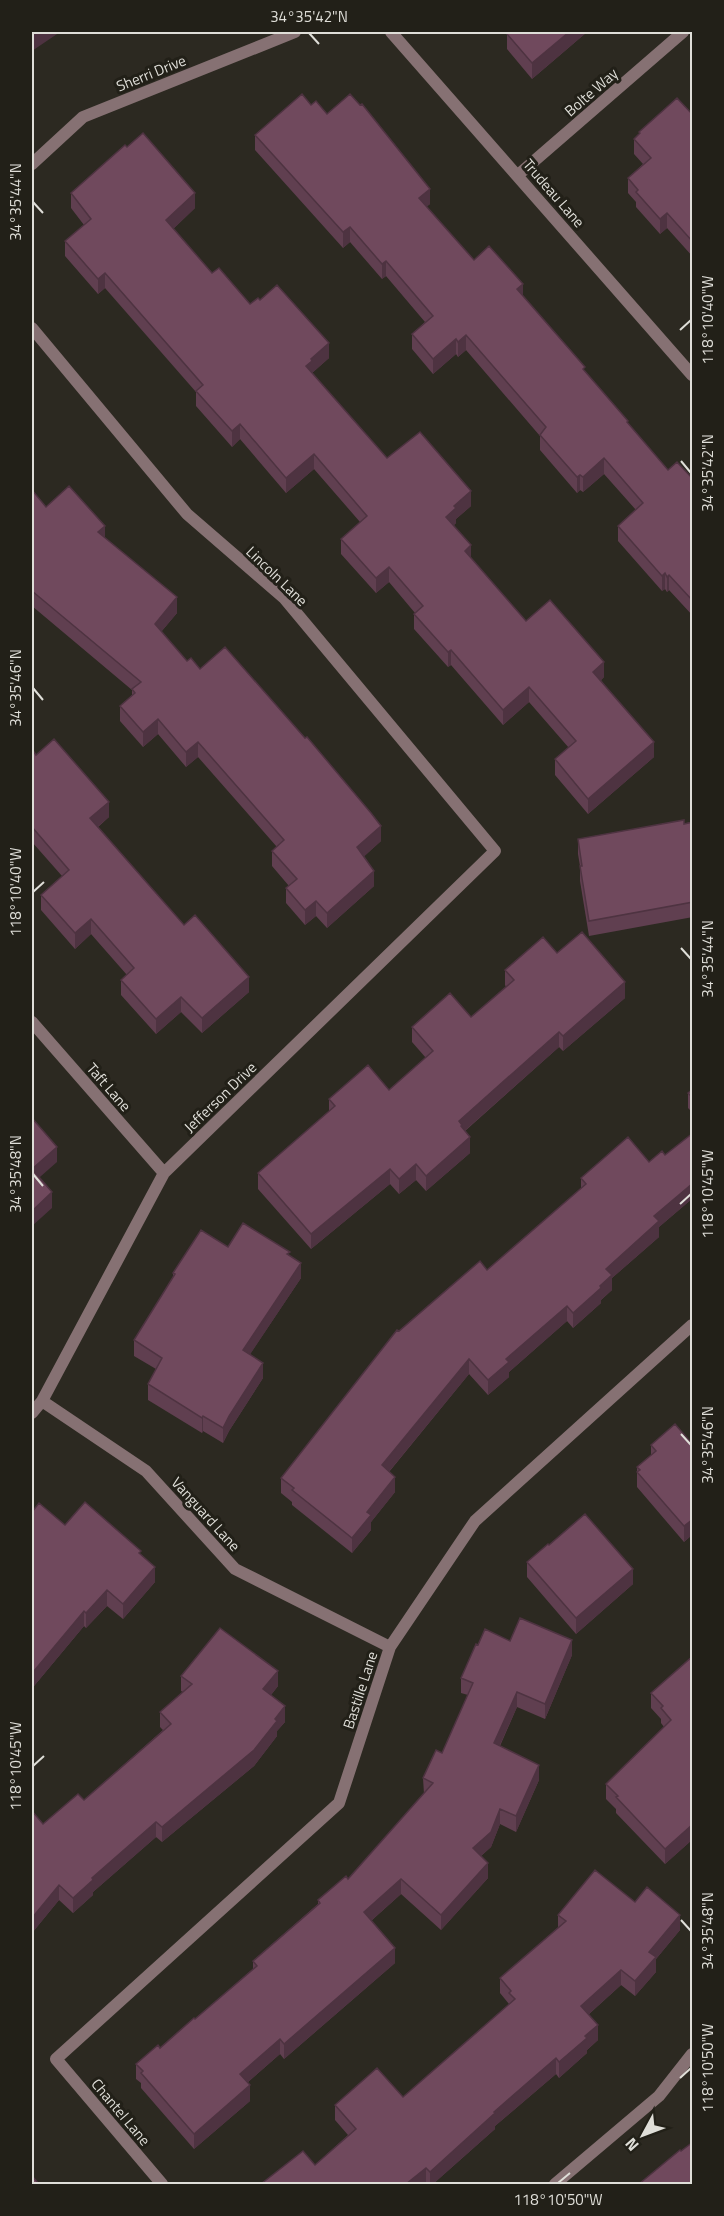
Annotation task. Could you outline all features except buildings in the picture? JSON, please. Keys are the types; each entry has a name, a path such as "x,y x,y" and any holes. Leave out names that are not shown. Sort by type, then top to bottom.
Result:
{"street":[{"name":"Sherri Drive","path":"32,164 83,117 295,32"},
{"name":"Trudeau Lane","path":"391,32 693,375"},
{"name":"Bolte Way","path":"518,175 683,32"},
{"name":"Lincoln Lane","path":"32,328 187,514 284,598 495,852"},
{"name":"Jefferson Drive","path":"32,1413 42,1401 164,1173 495,852"},
{"name":"Taft Lane","path":"32,1022 164,1173"},
{"name":"Bastille Lane","path":"56,2059 339,1803 390,1647 475,1521 693,1325"},
{"name":"Vanguard Lane","path":"42,1401 146,1471 235,1569 390,1647"},
{"path":"555,2184 659,2096 693,2054"},
{"name":"Chantel Lane","path":"56,2059 162,2184"}]}
